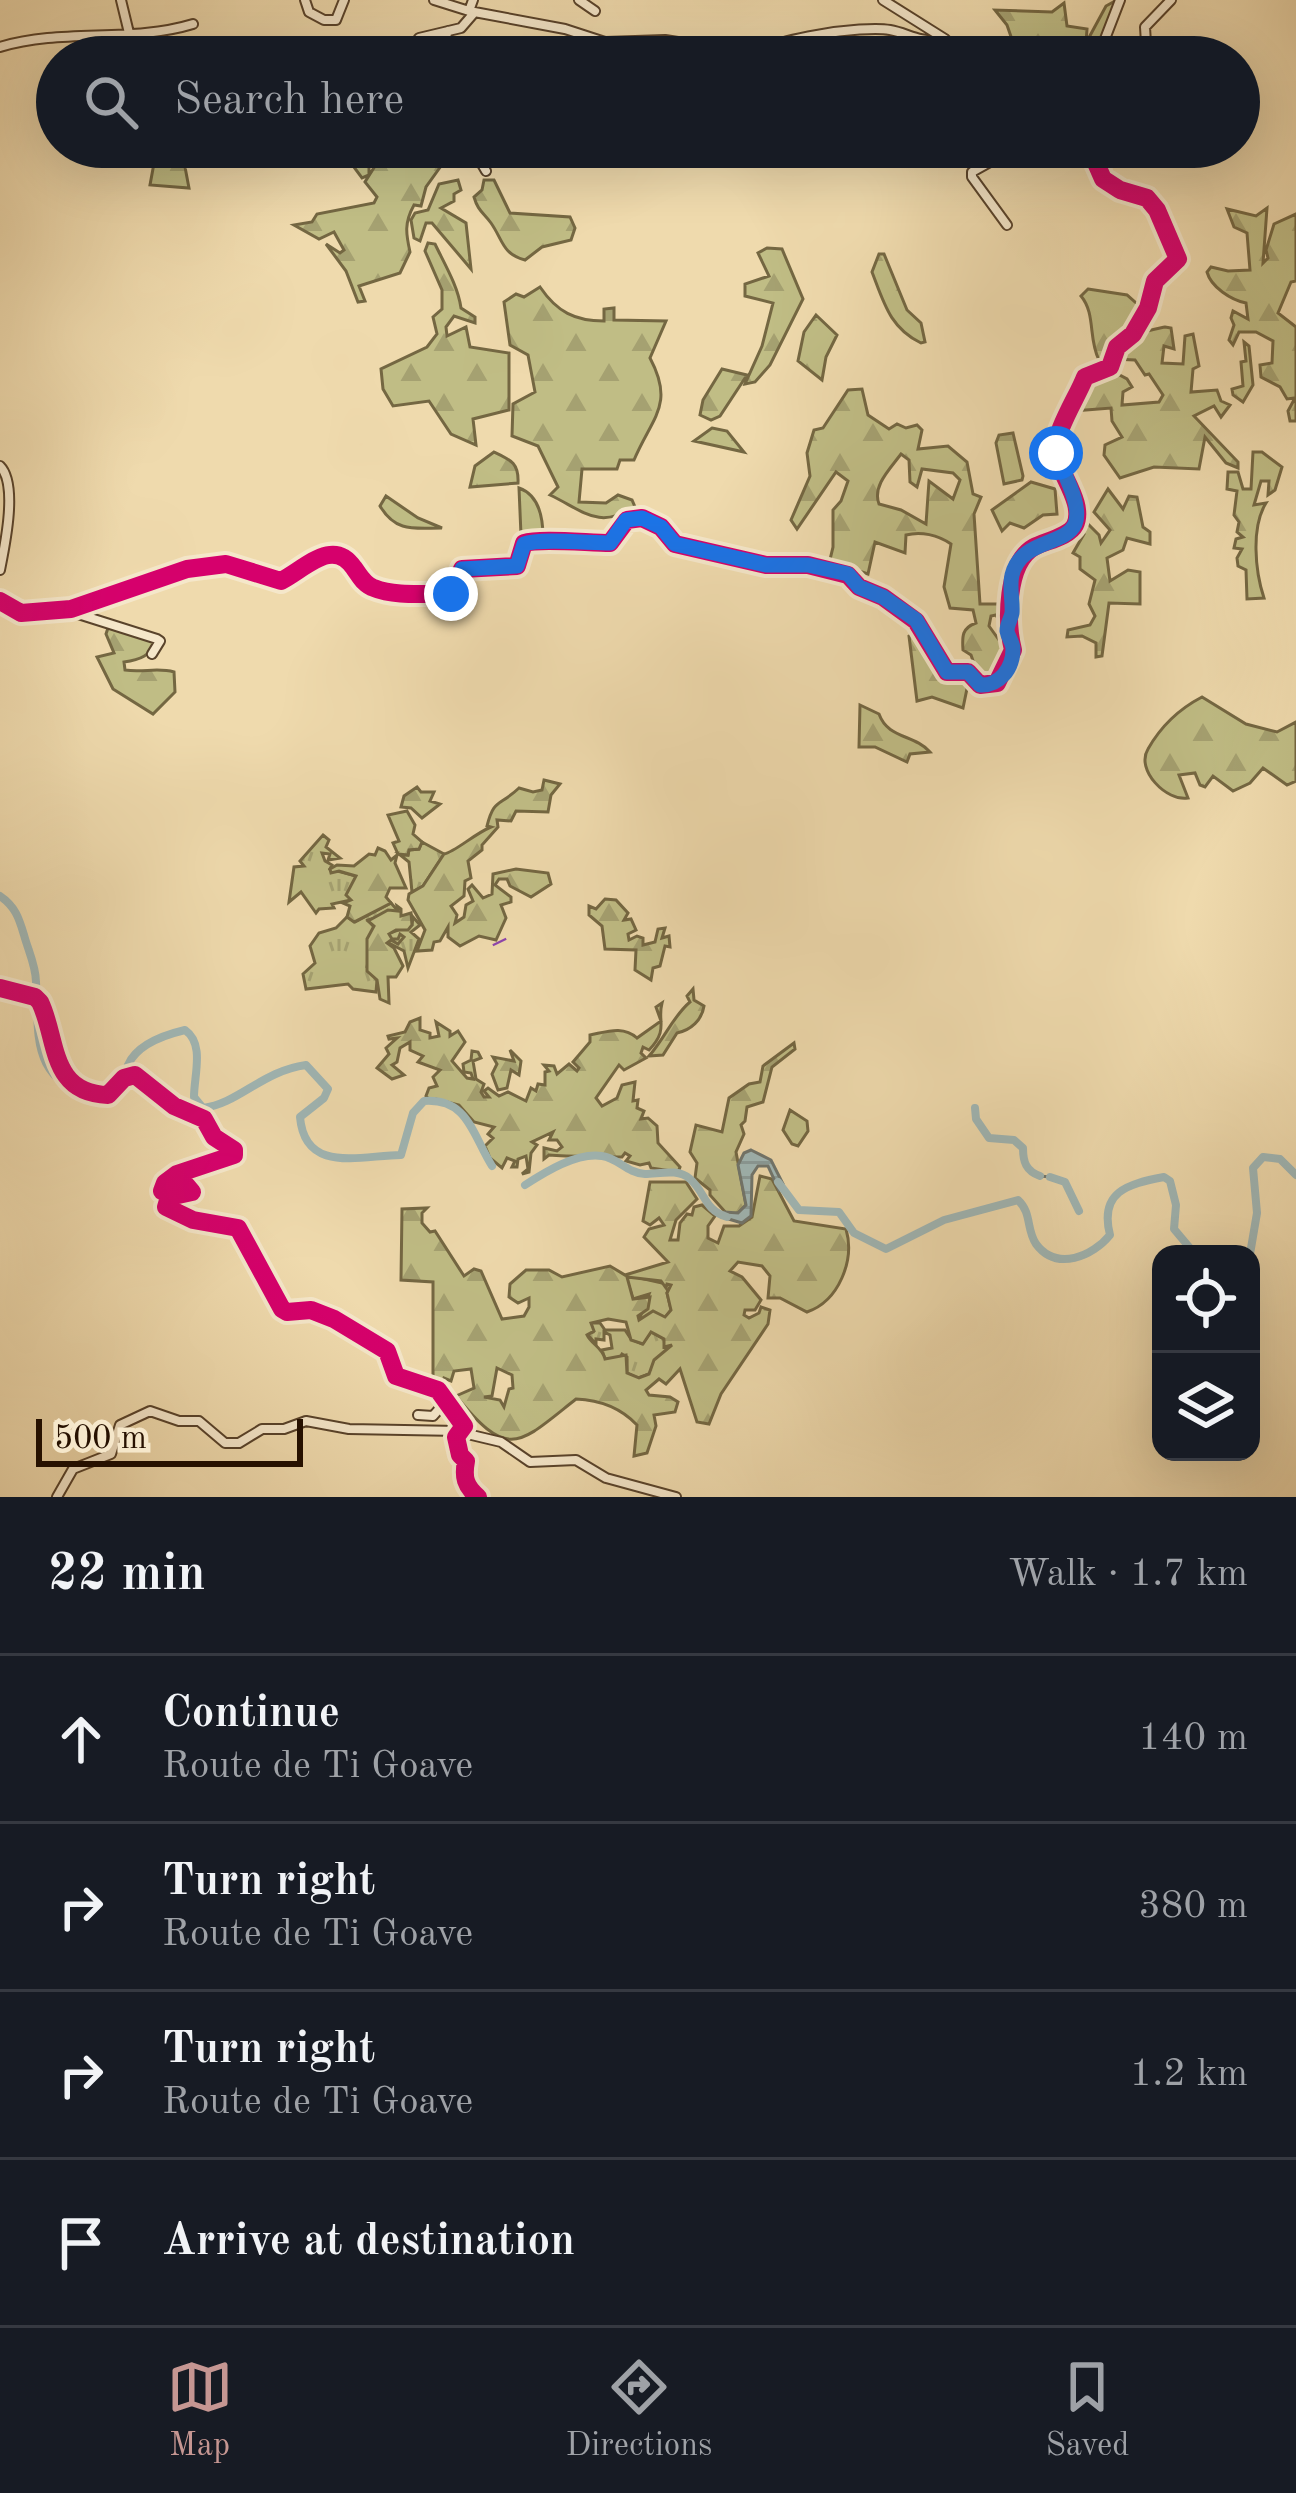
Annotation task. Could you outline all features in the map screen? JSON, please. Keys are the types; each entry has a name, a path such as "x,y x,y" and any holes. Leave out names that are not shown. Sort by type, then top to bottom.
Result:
{"street":[{"path":"121,0 130,33"},
{"path":"304,0 306,10 324,20 340,18 344,0"},
{"path":"434,0 586,36"},
{"path":"427,36 461,28 472,0"},
{"path":"579,0 595,11"},
{"path":"884,0 940,36"},
{"path":"1106,36 1120,0"},
{"path":"1146,36 1145,27 1172,0"},
{"path":"92,36 193,24"},
{"path":"820,36 887,29 907,36"},
{"path":"446,36 448,31"},
{"path":"0,47 36,40"},
{"path":"979,168 972,177 1007,225"},
{"path":"0,601 21,613 71,609 147,580 226,563 281,581 327,554 338,553 345,555 367,586 379,591 451,594 462,569 517,566 524,544 531,540 610,543 626,520 642,518 661,527 675,544 766,565 808,565 848,574 859,587 916,620 947,672 968,672 980,685 997,683 1013,650 1007,631 1012,576 1029,549 1075,524 1077,507 1055,447 1072,397 1081,390 1085,377 1110,367 1117,347 1133,334 1148,308 1155,281 1178,259 1147,198 1120,190 1103,179 1098,168"},
{"path":"0,466 8,473 10,487 0,570"},
{"path":"71,609 157,639 152,654"},
{"path":"0,988 35,997 54,1058 88,1091 109,1095 124,1078 135,1075 174,1106 204,1119 214,1137 235,1150 234,1155 177,1174 165,1183 163,1192 187,1186 192,1192 169,1197 166,1207 193,1220 238,1228 282,1309 311,1310 334,1318 387,1351 396,1376 438,1390 464,1426 456,1437 458,1450 466,1461 464,1477 478,1497"},
{"path":"418,1415 433,1416 441,1407 454,1410"},
{"path":"57,1497 73,1469 111,1454 116,1430 145,1411 179,1421 199,1421 225,1443 238,1443 262,1429 284,1430 305,1421 349,1430 459,1432 506,1444 530,1462 576,1460 606,1478 676,1497"}],"green space":[{"path":"1117,0 1102,36 1090,36 1106,6"},
{"path":"1064,3 1067,26 1087,29 1086,36 1011,36 995,10 1052,12"},
{"path":"153,168 185,168 189,188 150,185"},
{"path":"355,168 369,168 369,175 362,178"},
{"path":"374,168 440,168 426,187 421,206 414,205 411,211 410,252 400,273 359,286 365,301 358,302 346,271 326,244 340,253 344,250 334,232 319,239 294,225 312,222 317,214 374,203 377,197 365,182"},
{"path":"458,180 461,190 441,208 466,223 471,269 432,223 426,223 420,241 414,238 411,220 415,213 428,210 439,184"},
{"path":"484,180 494,180 510,213 570,217 575,228 571,240 542,247 525,260 512,254 474,197"},
{"path":"1267,208 1263,263 1274,224 1296,214 1296,281 1291,282 1278,313 1296,327 1296,421 1290,421 1288,411 1295,398 1287,399 1280,387 1261,377 1260,365 1272,363 1273,341 1256,332 1239,332 1233,345 1229,340 1233,311 1248,319 1246,303 1222,292 1207,272 1211,267 1250,270 1247,233 1234,227 1227,209 1256,216"},
{"path":"428,243 435,244 461,308 475,317 475,323 454,316 446,327 447,336 466,327 470,347 509,353 509,410 473,419 476,445 451,434 429,401 393,406 383,389 381,369 427,347 437,334 433,317 442,309 442,290 425,251"},
{"path":"782,249 803,299 770,365 755,382 745,384 762,346 773,303 745,296 745,284 769,276 758,253"},
{"path":"879,254 884,254 907,310 921,323 925,342 910,337 889,313 872,272"},
{"path":"540,287 560,309 584,319 604,321 604,309 614,308 614,320 666,321 650,358 661,400 634,460 620,460 617,469 582,469 579,502 606,503 618,495 632,500 635,507 622,514 591,516 550,495 558,487 538,446 512,436 513,404 535,392 528,355 510,345 504,302"},
{"path":"1088,289 1127,295 1144,310 1108,363 1099,360 1096,352 1089,311 1081,296"},
{"path":"816,315 837,335 822,380 798,361 804,332"},
{"path":"1171,328 1174,349 1164,346 1162,363 1183,364 1185,336 1193,334 1199,366 1193,369 1191,392 1217,390 1221,401 1230,405 1221,417 1214,406 1194,416 1238,462 1238,468 1226,463 1205,437 1199,469 1154,467 1120,478 1104,455 1105,445 1122,437 1112,421 1111,408 1072,411 1074,398 1083,393 1088,380 1110,370 1132,387 1123,392 1122,405 1159,402 1163,395 1135,360 1114,359 1129,339"},
{"path":"1244,342 1249,346 1253,385 1243,402 1232,389 1243,386"},
{"path":"722,369 747,375 720,416 711,420 700,415 703,400"},
{"path":"862,389 868,415 889,429 897,424 917,425 922,430 918,449 948,446 967,462 973,494 981,497 974,514 980,604 1000,604 1005,619 1001,624 996,615 991,616 989,626 1009,654 995,681 981,684 971,655 963,650 964,633 976,623 973,610 950,608 944,587 951,544 929,535 906,535 905,553 875,542 868,574 859,571 853,576 828,568 833,510 848,481 836,472 797,529 791,520 810,476 807,453 814,430 823,428 848,390","holes":["901,454 909,460 910,482 917,487 922,469 953,473 960,480 953,499 929,481 926,524 879,504 877,497 880,484"]},
{"path":"712,428 727,431 744,452 694,441"},
{"path":"1013,433 1023,476 1004,484 996,443 999,435"},
{"path":"494,452 513,463 518,483 470,487 475,466"},
{"path":"1253,452 1262,452 1282,467 1275,490 1268,495 1269,481 1261,481 1254,505 1266,503 1256,549 1264,598 1247,599 1246,570 1238,566 1237,558 1242,549 1234,548 1236,539 1243,537 1237,532 1239,522 1234,515 1237,491 1227,489 1228,472 1238,472 1243,489 1251,489"},
{"path":"1031,482 1055,489 1057,514 1043,515 1024,528 1010,523 1002,531 992,510"},
{"path":"519,488 538,508 543,537 521,535"},
{"path":"1108,489 1123,509 1129,496 1137,497 1150,544 1127,538 1123,550 1107,558 1110,581 1128,570 1140,572 1140,604 1109,603 1102,656 1096,657 1096,643 1082,636 1067,637 1068,630 1090,625 1095,616 1089,604 1095,580 1080,569 1080,557 1073,553 1084,534 1078,525 1083,519 1101,543 1110,530 1094,512"},
{"path":"386,496 442,528 415,528 393,521 380,506"},
{"path":"109,625 158,641 144,656 124,662 125,670 174,672 175,692 153,714 113,689 97,657 114,653 106,634"},
{"path":"921,630 938,659 934,666 951,674 970,674 963,708 932,697 917,701 909,636"},
{"path":"1202,697 1246,724 1277,732 1296,722 1296,781 1287,785 1263,768 1250,783 1233,791 1213,776 1205,787 1195,773 1179,775 1188,798 1171,795 1155,783 1146,766 1148,749 1171,719"},
{"path":"860,705 930,752 910,754 907,762 875,747 859,747"},
{"path":"544,780 560,784 551,795 548,812 516,811 511,821 497,820 498,827 482,850 468,861 471,878 465,881 464,896 451,906 457,915 455,923 473,901 468,889 472,885 483,898 492,894 493,874 516,869 548,873 551,884 531,897 510,886 507,879 499,879 495,885 511,902 501,905 506,918 496,940 479,936 460,946 448,937 448,927 432,950 417,951 425,930 409,894 423,886 444,854 491,827 487,826 498,804 519,788 542,790"},
{"path":"417,787 421,792 434,792 430,801 440,804 422,818 411,808 401,807 404,796"},
{"path":"407,811 415,825 413,834 422,842 408,855 398,854 393,843 399,841 388,815"},
{"path":"323,835 329,840 326,847 340,858 328,860 330,854 322,853 330,869 356,876 351,900 316,913 301,892 289,902 294,867 304,866 300,861"},
{"path":"422,842 444,854 423,886 412,892 409,862 399,854 408,855"},
{"path":"378,848 391,860 397,855 395,863 406,888 390,888 386,897 391,903 354,922 347,917 350,906 343,903 351,900 346,895 356,876 331,873 330,869 354,866 369,854 375,855"},
{"path":"605,899 616,900 628,913 624,920 631,919 636,930 628,934 629,940 637,936 643,938 643,945 655,942 658,929 665,928 662,938 669,936 670,947 665,946 651,980 635,970 636,950 605,949 602,926 589,915 589,906 596,909"},
{"path":"391,903 398,911 368,920 374,927 367,967 377,980 376,992 348,984 306,989 303,974 315,963 310,946 319,933 336,928 347,917 355,922"},
{"path":"397,906 401,916 411,913 412,925 389,934 392,939 400,934 404,937 398,944 387,943 403,966 396,977 388,977 389,1003 380,999 377,980 367,971 367,939 374,926 368,921 388,910 398,911"},
{"path":"413,917 420,925 411,932 419,939 408,968 404,951 387,942 390,933 412,925"},
{"path":"693,989 694,1000 704,1006 698,1020 677,1033 663,1055 649,1056 690,1002 687,996"},
{"path":"420,1018 420,1030 430,1033 430,1038 439,1036 436,1022 450,1036 458,1031 465,1042 452,1061 467,1078 473,1079 464,1072 463,1064 471,1060 472,1051 478,1052 481,1058 473,1061 476,1079 484,1084 481,1092 484,1097 489,1097 484,1091 488,1088 499,1096 508,1092 526,1101 531,1088 536,1091 538,1084 545,1085 549,1071 544,1065 554,1066 557,1074 569,1064 577,1071 573,1062 590,1042 590,1035 620,1031 637,1038 661,1021 655,1043 649,1050 643,1047 646,1058 624,1070 619,1065 596,1098 602,1106 617,1098 622,1085 635,1082 633,1101 638,1100 637,1108 644,1111 641,1119 648,1118 657,1126 658,1143 680,1167 678,1172 626,1161 630,1156 625,1153 622,1157 549,1155 544,1159 544,1148 557,1151 562,1147 557,1140 549,1140 553,1132 532,1142 537,1145 529,1172 522,1174 528,1169 526,1156 518,1159 517,1167 507,1158 502,1168 485,1146 493,1138 488,1134 494,1127 474,1122 459,1105 431,1102 426,1096 429,1088 437,1086 433,1077 440,1070 418,1062 423,1056 410,1050 410,1042 400,1048 392,1065 404,1075 392,1079 377,1068 389,1054 386,1048 397,1038 388,1036 405,1032 410,1022"},
{"path":"794,1043 795,1049 772,1067 763,1102 747,1107 736,1152 746,1205 738,1213 727,1214 695,1178 697,1163 690,1152 696,1125 722,1132 729,1098 760,1082 763,1066"},
{"path":"510,1050 521,1061 519,1075 511,1070 507,1088 498,1090 493,1057 514,1061"},
{"path":"790,1110 807,1121 808,1131 798,1146 783,1130"},
{"path":"760,1176 772,1179 794,1221 846,1229 846,1266 828,1299 807,1312 780,1298 768,1298 770,1276 762,1266 738,1262 730,1271 742,1277 761,1300 744,1315 749,1318 761,1307 770,1310 768,1324 721,1394 709,1424 697,1422 680,1369 666,1384 659,1379 646,1390 649,1395 678,1402 675,1412 654,1415 656,1426 647,1453 634,1456 637,1425 602,1403 576,1399 527,1435 502,1438 456,1396 474,1388 471,1369 454,1371 451,1381 444,1378 442,1385 437,1382 428,1387 433,1380 433,1282 401,1280 402,1209 427,1208 422,1223 435,1231 464,1276 474,1269 481,1271 502,1319 524,1316 529,1307 529,1298 518,1303 509,1297 510,1284 526,1270 549,1270 562,1277 610,1266 625,1275 668,1262 644,1237 649,1229 664,1225 659,1218 650,1225 643,1221 650,1182 686,1182 697,1199 676,1220 670,1240 678,1240 680,1223 687,1214 692,1215 694,1207 702,1205 715,1216 708,1226 708,1238 718,1243 724,1226 739,1226 752,1217","holes":["627,1277 661,1281 666,1288 671,1285 667,1293 671,1310 665,1317 653,1311 639,1320 650,1297 633,1299","626,1322 631,1340 643,1344 651,1332 664,1339 664,1347 672,1345 654,1360 649,1374 639,1378 627,1373 626,1355 605,1359 587,1335 594,1331 591,1323","497,1368 512,1375 513,1388 504,1407 500,1400 484,1397 492,1396"]},
{"path":"626,1277 671,1285 667,1293 671,1310 665,1318 639,1320 649,1294 633,1299"},
{"path":"591,1323 600,1323 605,1330 625,1330 642,1344 651,1332 664,1339 665,1347 672,1345 649,1374 638,1378 627,1373 627,1357 622,1354 619,1359 605,1359 602,1350 612,1348 610,1335 604,1332 604,1340 596,1339 596,1344 587,1334 593,1332"}],"water":[{"path":"751,1150 771,1160 783,1184 779,1190 768,1166 758,1166 752,1175 751,1216 742,1223 722,1217 746,1205 738,1165"}],"waterway":[{"path":"0,896 16,913 33,964 43,1057 50,1070 78,1093 101,1103 108,1100 138,1051 185,1030 195,1043 194,1097 203,1108 306,1065 328,1089 300,1117 304,1135 324,1155 401,1155 413,1113 424,1101 450,1105 460,1112 492,1166"},
{"path":"975,1108 976,1119 989,1138 1014,1140 1023,1148 1028,1169 1040,1176"},
{"path":"525,1185 572,1160 602,1156 639,1173 685,1176 709,1206 727,1217"},
{"path":"1252,1245 1257,1213 1253,1168 1263,1157 1280,1159 1296,1175"},
{"path":"1040,1176 1050,1177"},
{"path":"1050,1177 1065,1182 1079,1211"},
{"path":"778,1182 799,1210 839,1212 854,1233 886,1249 944,1220 1018,1200 1036,1244 1045,1253 1064,1259 1085,1254 1110,1235 1109,1209 1119,1193 1164,1177 1170,1181 1176,1205 1174,1229 1187,1245"}],"cycle path":[{"path":"0,601 21,613 71,609 187,569 226,564 281,581 328,555 346,559 365,582 382,591 451,594 462,569 517,566 524,543 610,543 627,520 642,518 661,527 675,544 766,565 808,565 848,575 859,587 883,597 916,621 947,672 968,672 980,685 997,683 1013,650 1009,609 1018,566 1034,547 1075,525 1077,508 1056,454 1062,425 1085,377 1110,367 1117,347 1133,334 1148,308 1155,281 1178,259 1147,198 1120,190 1103,179 1098,168"},
{"path":"0,988 40,1002 59,1062 75,1085 108,1095 124,1078 135,1075 174,1106 204,1119 214,1137 234,1150 234,1155 177,1174 165,1183 162,1191 187,1186 192,1192 169,1197 166,1207 193,1220 238,1228 282,1309 311,1310 334,1319 387,1351 396,1376 438,1390 464,1426 456,1437 466,1461 466,1481 478,1497"}],"route":[{"path":"451,594 462,569 517,566 524,544 531,540 610,543 626,520 642,518 661,527 675,544 766,565 808,565 848,574 859,587 916,620 947,672 968,672 980,685 992,685 1002,680 1013,650 1007,631 1012,576 1019,561 1029,549 1075,524 1077,507 1056,453"}]}
